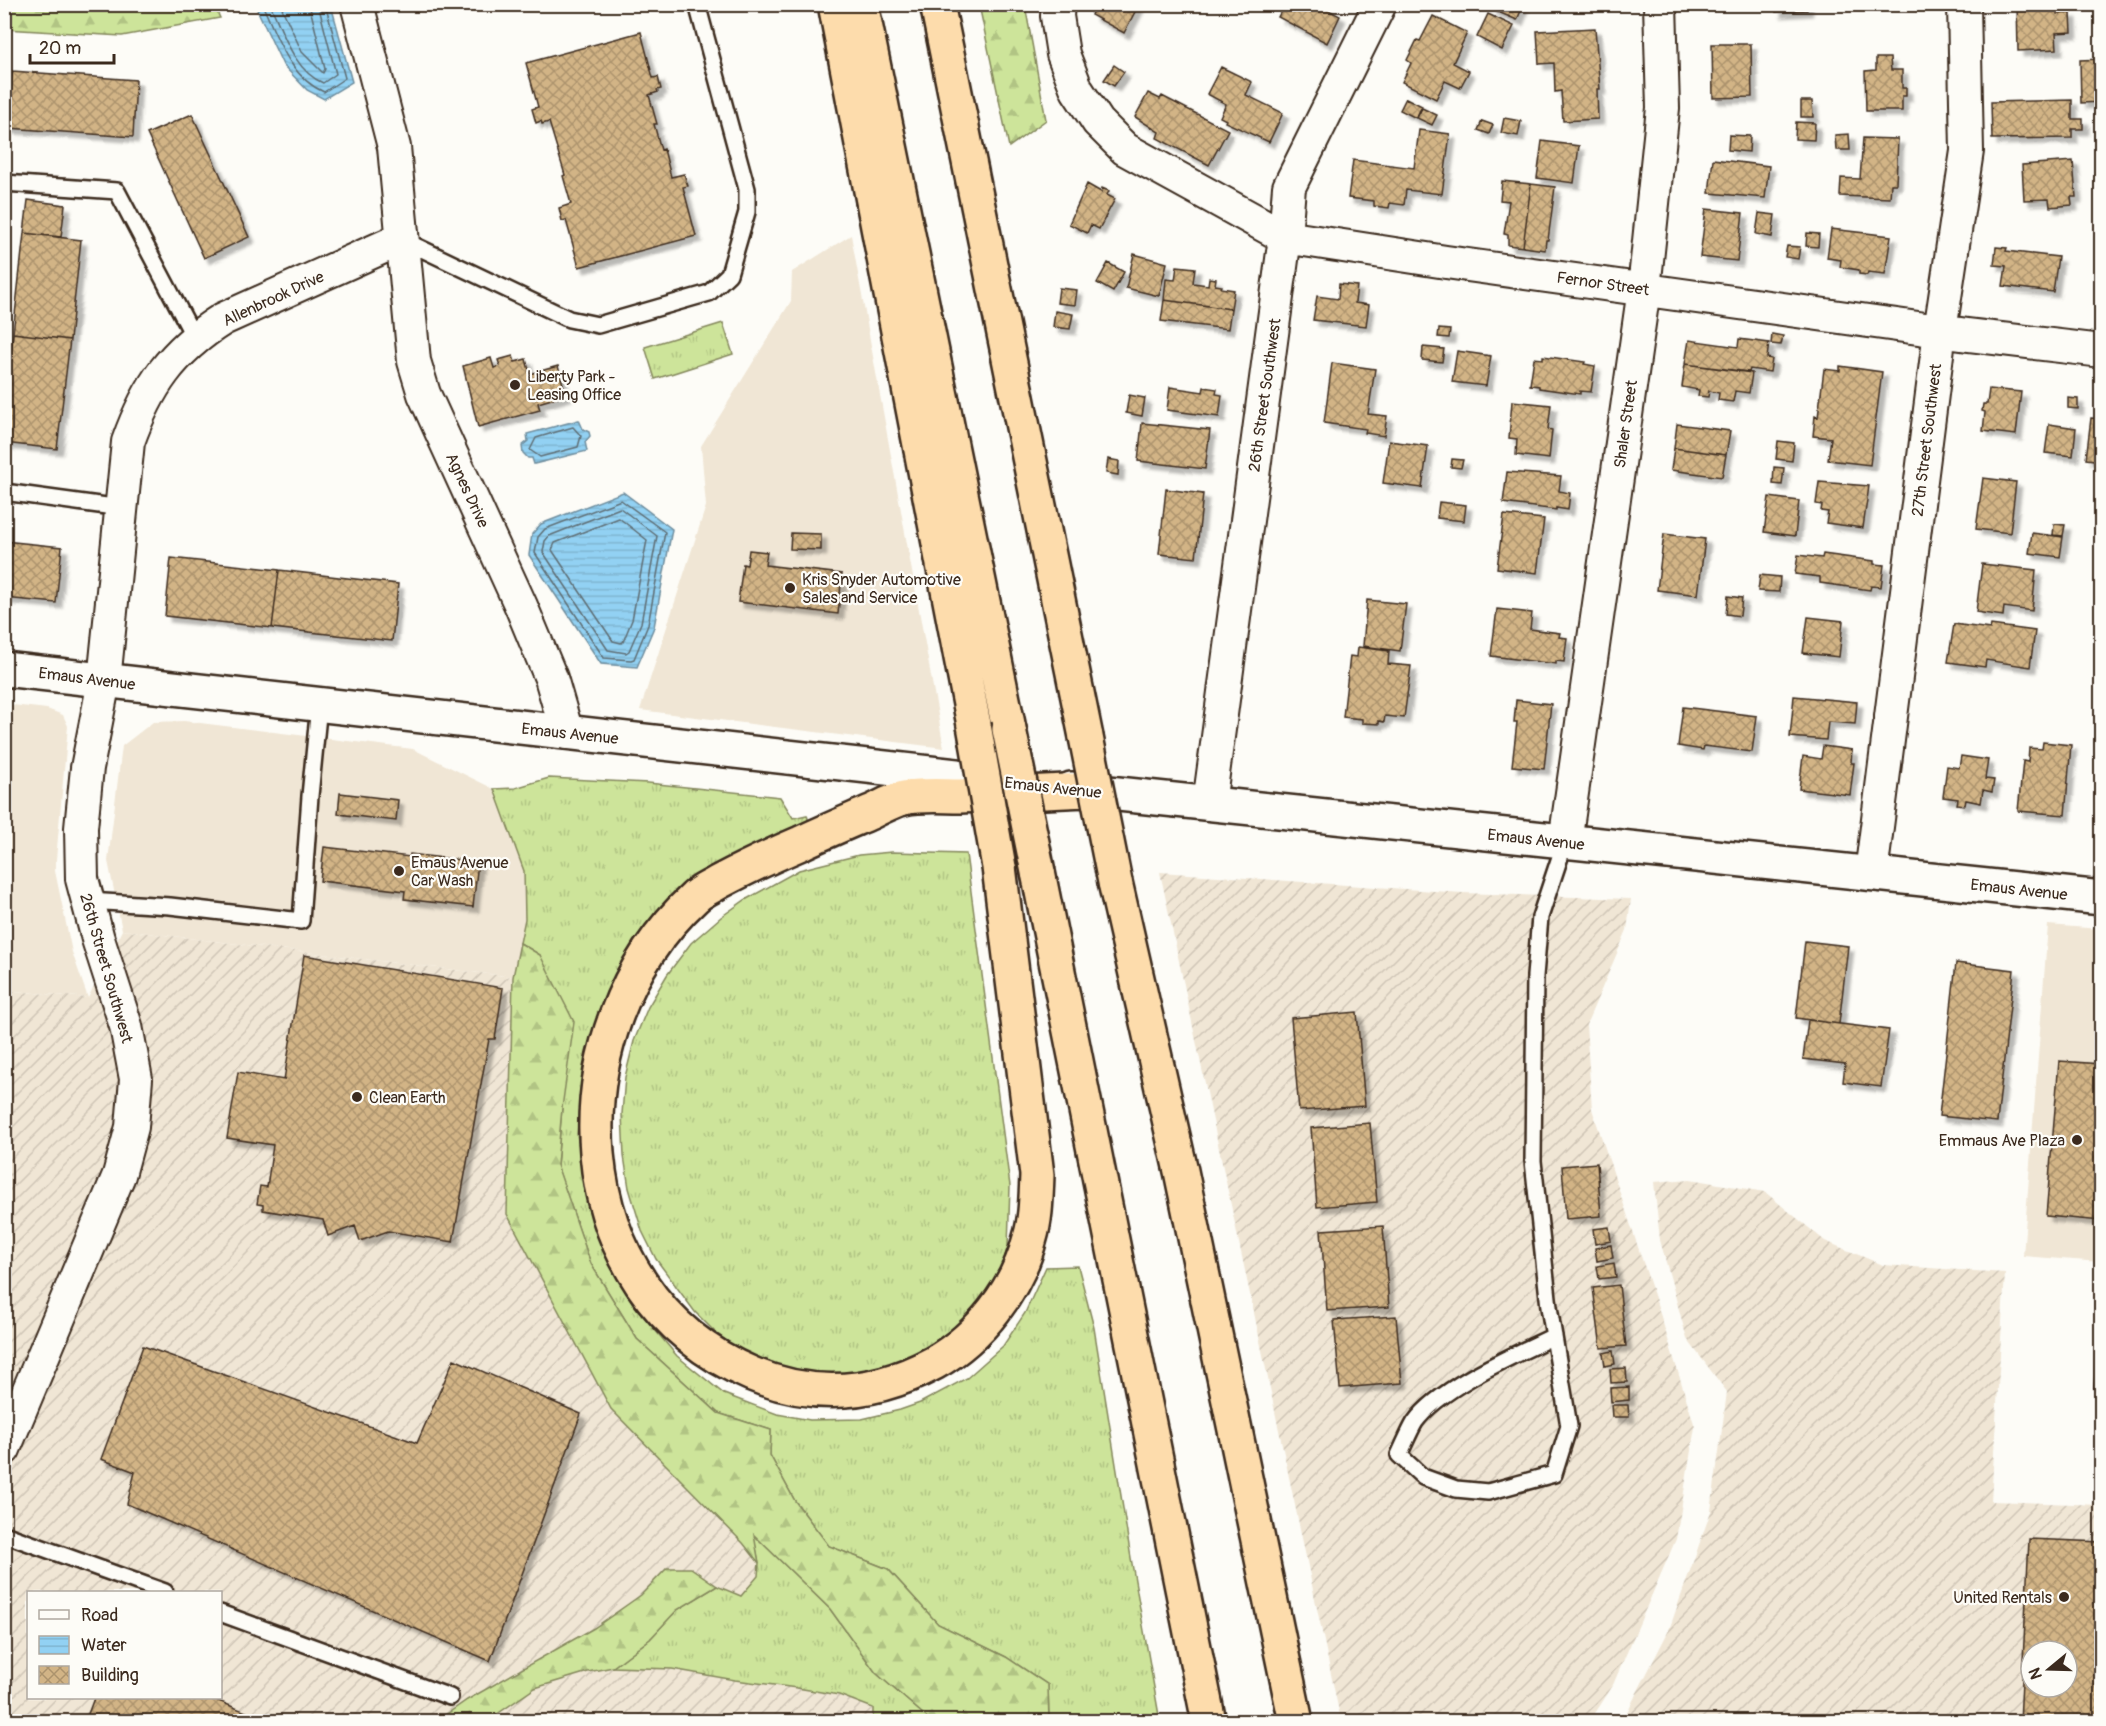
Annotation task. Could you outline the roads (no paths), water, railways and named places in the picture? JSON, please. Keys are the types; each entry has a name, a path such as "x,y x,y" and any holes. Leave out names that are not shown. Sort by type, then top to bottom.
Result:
{"highway":[{"path":"835,4 974,725 999,867 1037,1176 1035,1211 1030,1239 1017,1273 999,1304 971,1336 942,1358 911,1375 877,1386 842,1392 808,1389 767,1380 729,1364 693,1341 647,1293 625,1257 615,1234 603,1194 597,1152 596,1109 601,1067 615,1016 637,968 661,933 697,894 745,867 903,798 1086,790"},
{"path":"861,4 1209,1722"},
{"path":"937,4 1115,882 1184,1183 1296,1722"}],"main road":[{"name":"Emaus Avenue","path":"4,669 1209,804 2102,898"}],"street":[{"path":"357,4 394,147 401,239"},
{"name":"Fernor Street","path":"1058,4 1057,16 1063,54 1077,90 1098,122 1125,149 1285,237 1446,262 1940,331 2102,351"},
{"name":"26th Street Southwest","path":"1209,804 1285,237 1289,187 1380,4"},
{"name":"Shaler Street","path":"1564,842 1644,289 1663,108 1660,4"},
{"name":"27th Street Southwest","path":"1871,874 1940,331 1967,151 1964,4"},
{"name":"Allenbrook Drive","path":"104,681 128,442 139,411 159,376 181,351 224,319 401,239"},
{"name":"Agnes Drive","path":"401,239 414,361 424,394 521,606 551,678 567,733"},
{"name":"26th Street Southwest","path":"4,1449 119,1175 132,1127 136,1078 126,1026 98,939 82,879 81,828 87,768 104,681"}],"lane":[{"path":"401,239 569,319 598,325 709,293 729,274 747,212 747,189 697,4"},
{"path":"4,183 117,191 195,339"},
{"path":"4,492 121,508"},
{"path":"88,901 170,906 301,921 319,705"},
{"path":"1554,1336 1473,1376 1435,1403 1416,1421 1399,1455 1423,1477 1456,1489 1488,1492 1554,1474 1569,1426 1554,1336 1549,1307 1533,1161 1535,976 1540,917 1564,842"},
{"path":"4,1534 160,1591"},
{"path":"222,1614 450,1697"}],"water":[{"path":"255,5 331,5 352,82 324,99 307,90 283,65"},
{"path":"579,420 583,429 589,432 590,436 585,442 587,451 534,464 532,458 528,458 523,453 522,446 528,441 527,434"},
{"path":"623,492 672,529 654,627 637,667 601,664 529,555 532,534 541,524"}],"place":[{"name":"Liberty Park - Leasing Office","path":"515,385"},
{"name":"Kris Snyder Automotive Sales and Service","path":"790,588"},
{"name":"Emaus Avenue Car Wash","path":"399,871"},
{"name":"Clean Earth","path":"357,1097"},
{"name":"Emmaus Ave Plaza","path":"2077,1140"},
{"name":"United Rentals","path":"2064,1597"}]}
